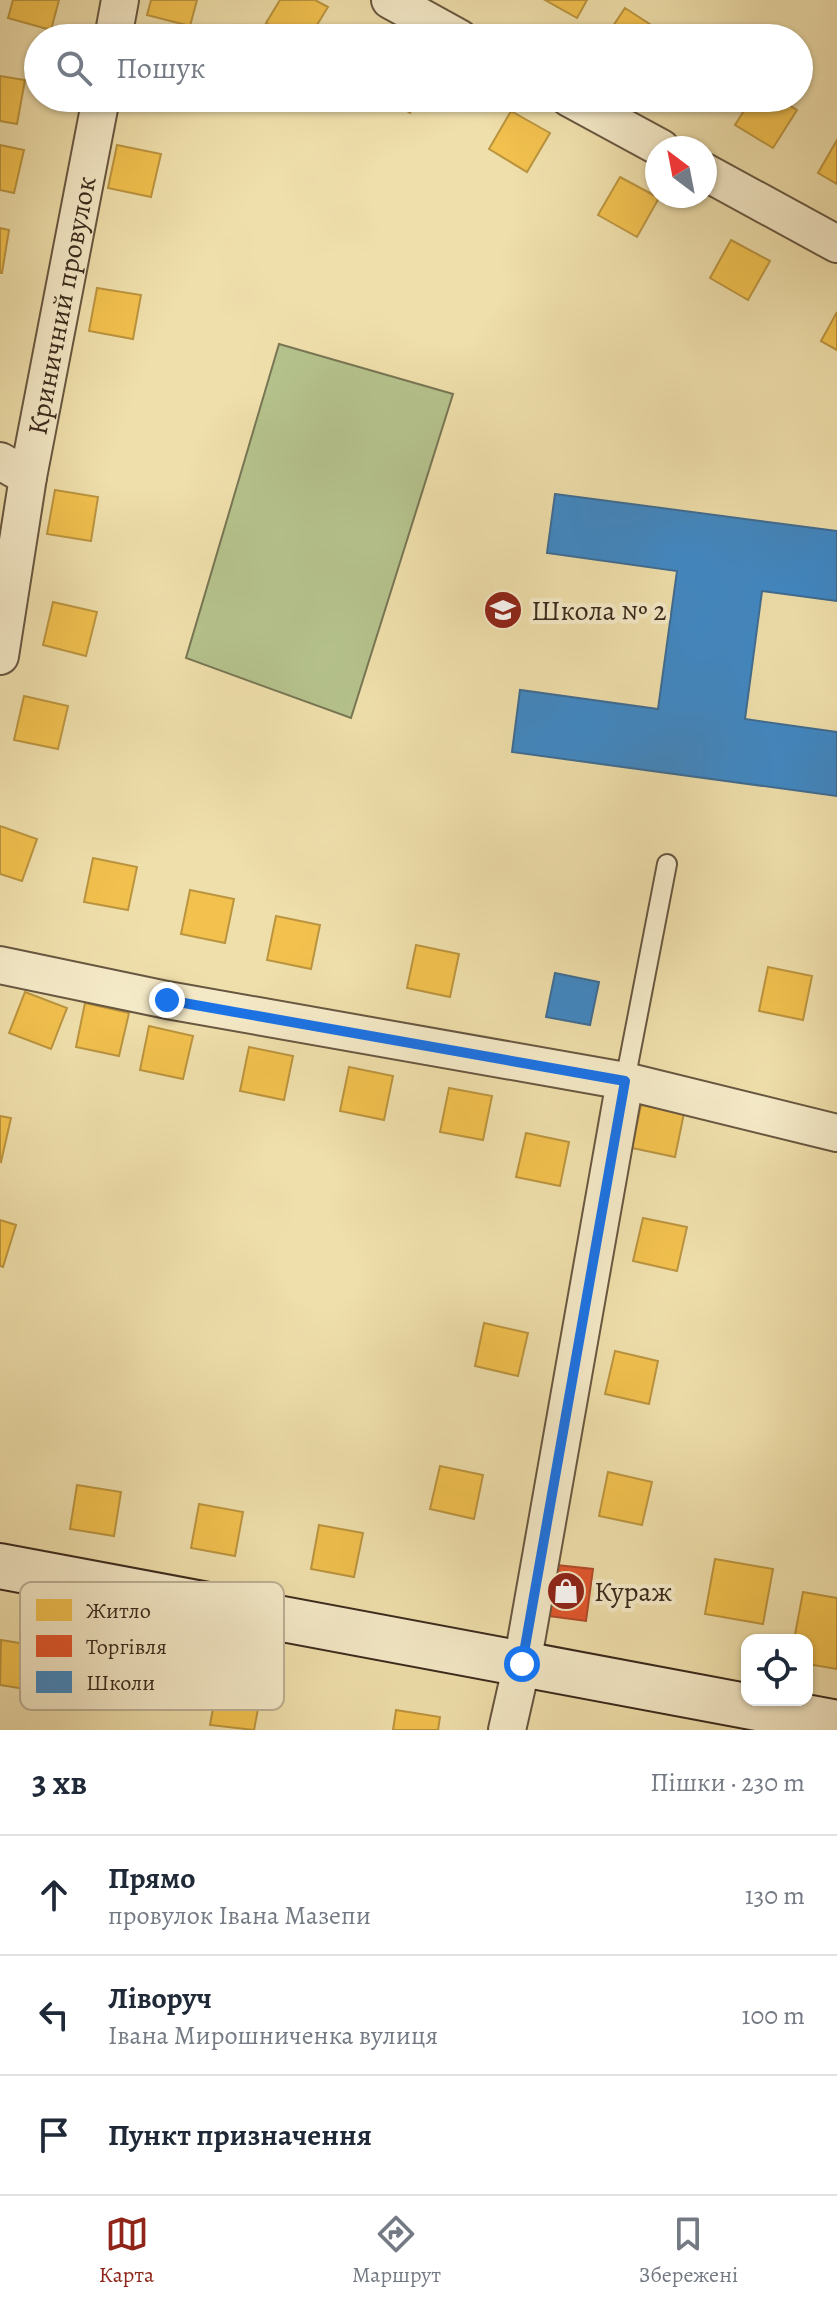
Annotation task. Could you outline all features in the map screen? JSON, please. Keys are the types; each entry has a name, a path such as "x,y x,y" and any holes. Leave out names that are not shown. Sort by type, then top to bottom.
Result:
{"street":[{"path":"116,24 120,0"},
{"path":"390,0 434,24"},
{"name":"Криничний провулок","path":"0,656 14,469 98,112"},
{"path":"595,112 645,139"},
{"path":"717,179 837,244"},
{"path":"0,965 167,1000 625,1081 837,1133"},
{"path":"507,1730 522,1664 625,1081"},
{"path":"0,1566 85,1582"},
{"path":"284,1619 837,1723"}],"lane":[{"path":"625,1081 667,864"}],"green space":[{"path":"279,344 453,394 351,718 186,658"}],"building: Житло":[{"path":"13,0 59,0 53,24 30,24 8,18"},
{"path":"151,0 197,0 191,24 147,15"},
{"path":"280,0 315,0 328,7 318,24 266,23"},
{"path":"545,0 587,0 577,18"},
{"path":"625,8 650,24 614,24"},
{"path":"0,76 24,80 17,124 0,121"},
{"path":"510,112 550,133 527,172 489,149"},
{"path":"743,112 796,112 773,148 735,125"},
{"path":"837,140 837,184 818,173"},
{"path":"0,145 24,150 14,193 0,190"},
{"path":"117,145 161,154 151,197 108,188"},
{"path":"620,177 645,190 645,208 653,208 637,237 598,215"},
{"path":"0,228 9,230 2,273 0,273"},
{"path":"731,240 770,261 748,300 710,278"},
{"path":"97,288 141,295 133,339 89,331"},
{"path":"837,312 837,350 821,341"},
{"path":"55,490 98,497 91,541 47,534"},
{"path":"53,602 97,612 86,656 43,645"},
{"path":"24,696 68,706 58,749 14,740"},
{"path":"0,826 37,839 22,881 0,874"},
{"path":"93,858 137,867 128,910 84,902"},
{"path":"190,890 234,899 225,943 181,934"},
{"path":"276,916 320,925 311,969 267,960"},
{"path":"416,945 459,954 450,997 407,988"},
{"path":"768,967 812,976 803,1020 759,1011"},
{"path":"25,992 67,1008 51,1049 9,1033"},
{"path":"85,1003 129,1013 119,1056 76,1047"},
{"path":"149,1026 193,1036 183,1079 140,1070"},
{"path":"249,1047 293,1056 284,1100 240,1091"},
{"path":"349,1067 393,1076 384,1120 340,1111"},
{"path":"449,1088 492,1096 483,1140 440,1132"},
{"path":"641,1105 684,1113 675,1157 632,1148"},
{"path":"0,1116 11,1118 1,1162 0,1161"},
{"path":"526,1133 569,1142 560,1186 516,1177"},
{"path":"643,1218 687,1227 677,1271 633,1261"},
{"path":"0,1220 16,1225 3,1267 0,1266"},
{"path":"484,1323 528,1333 518,1376 475,1366"},
{"path":"615,1351 658,1361 649,1404 605,1394"},
{"path":"440,1466 483,1475 474,1519 430,1509"},
{"path":"608,1472 652,1482 642,1525 599,1516"},
{"path":"77,1485 121,1492 114,1536 70,1529"},
{"path":"199,1504 243,1512 235,1556 191,1548"},
{"path":"319,1525 363,1533 354,1577 311,1569"},
{"path":"715,1559 773,1569 763,1624 705,1614"},
{"path":"803,1592 837,1598 837,1669 813,1665 813,1634 795,1634"},
{"path":"1,1640 20,1643 20,1688 0,1685"},
{"path":"213,1710 258,1710 254,1730 210,1725"},
{"path":"396,1710 440,1717 438,1730 393,1730"}],"building: Торгівля":[{"path":"547,1564 593,1569 586,1621 540,1615"}],"building: Школи":[{"path":"555,494 837,531 837,601 762,591 745,719 837,732 837,796 512,752 520,690 658,709 677,571 547,553"},
{"path":"555,973 599,982 590,1025 546,1017"}],"place":[{"name":"Школа № 2","path":"503,610"},
{"name":"Кураж","path":"566,1591"}],"route":[{"path":"167,1000 625,1081 522,1664"}]}
